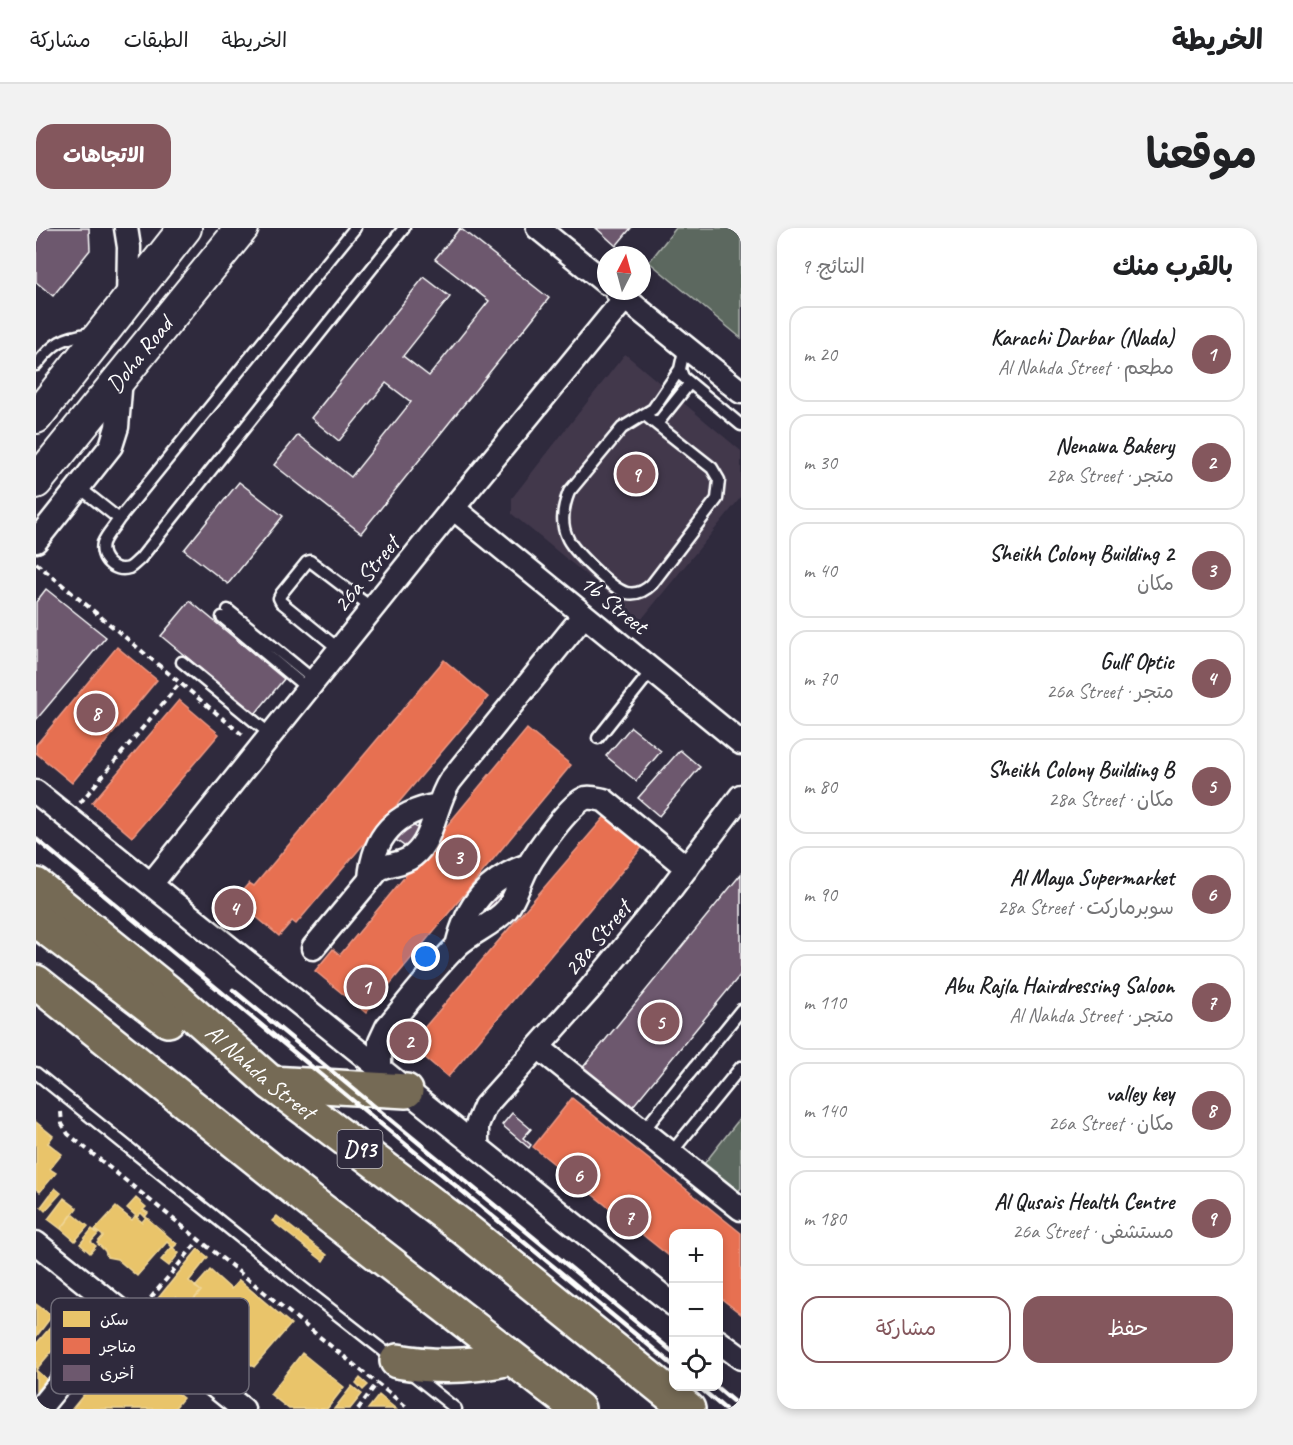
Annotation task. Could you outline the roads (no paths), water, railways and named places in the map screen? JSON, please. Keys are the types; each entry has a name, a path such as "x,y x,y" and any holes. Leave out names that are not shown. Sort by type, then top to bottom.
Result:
{"main road":[{"name":"Doha Road","path":"36,417 185,228"},
{"name":"Doha Road","path":"36,482 242,228"},
{"name":"Al Nahda Street","path":"36,885 173,996 261,1074 452,1219 687,1409"},
{"path":"36,920 181,1029 261,1074 406,1091"},
{"path":"36,982 311,1202 578,1409"},
{"path":"387,1372 472,1365 511,1359"}],"street":[{"path":"126,228 129,247 128,302"},
{"path":"538,228 597,276"},
{"name":"26a Street","path":"151,884 373,609 617,300"},
{"path":"627,300 741,391"},
{"path":"36,541 106,455 115,437 121,378"},
{"name":"1b Street","path":"453,508 741,742"},
{"path":"313,948 370,879 383,867 405,861 419,850 429,833 441,795 450,781 584,615"},
{"path":"36,792 669,1301"},
{"name":"28a Street","path":"477,1146 477,1125 485,1106 589,990 654,911 741,796"},
{"path":"380,1070 380,1042 384,1032 457,946 478,929 499,917 508,908 528,866 555,828 577,803 584,799 604,800 687,868"},
{"path":"370,879 371,863 376,848 389,829 408,814 438,805"},
{"path":"538,1047 741,1209"},
{"name":"28a Street","path":"446,1121 466,1116 485,1106"},
{"path":"36,1243 105,1298"},
{"path":"723,1345 741,1358"},
{"path":"39,1409 53,1394"},
{"path":"224,1394 243,1409"}],"lane":[{"path":"355,228 119,519 103,543 102,551 105,559 111,565 119,569 127,569 140,559 404,228"},
{"path":"36,365 50,347 60,340 106,329"},
{"path":"645,415 712,468 719,480 719,493 713,506 652,584 633,594 619,590 572,547 567,537 562,514 569,492 616,434 629,422 653,409 680,369 685,346"},
{"path":"680,369 689,384 741,425"},
{"path":"657,424 689,384"},
{"path":"80,488 119,519"},
{"path":"340,650 281,602 280,594 310,561 373,609"},
{"path":"225,613 311,685"},
{"path":"180,665 266,741"},
{"path":"598,738 652,670"},
{"path":"643,1131 741,1010"},
{"path":"671,1153 741,1067"},
{"path":"37,1075 293,1280 387,1372 456,1409"}],"railway":[{"path":"36,839 669,1362"},
{"path":"233,990 669,1349"},
{"path":"704,1391 725,1409"},
{"path":"721,1391 741,1408"}],"place":[{"name":"Al Qusais Health Centre","path":"636,474"},
{"name":"valley key","path":"96,713"},
{"name":"Sheikh Colony Building 2","path":"458,857"},
{"name":"Gulf Optic","path":"234,908"},
{"name":"Karachi Darbar (Nada)","path":"366,987"},
{"name":"Sheikh Colony Building B","path":"660,1022"},
{"name":"Nenawa Bakery","path":"409,1041"},
{"name":"Al Maya Supermarket","path":"578,1175"},
{"name":"Abu Rajla Hairdressing Saloon","path":"629,1217"}]}
